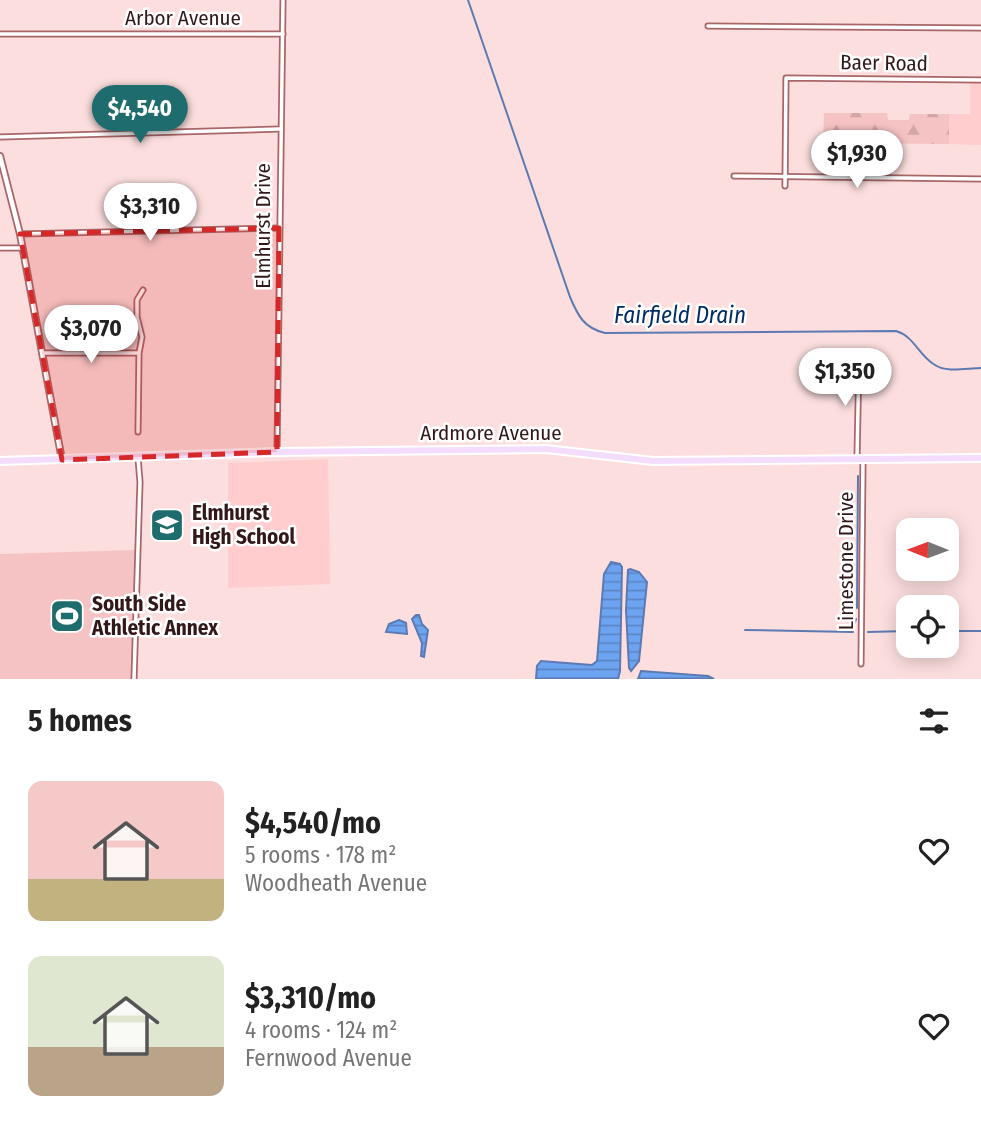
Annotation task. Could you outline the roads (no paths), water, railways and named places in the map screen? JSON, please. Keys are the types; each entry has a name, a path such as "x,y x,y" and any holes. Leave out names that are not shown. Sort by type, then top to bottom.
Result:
{"main road":[{"name":"Ardmore Avenue","path":"0,461 277,452 546,449 653,461 981,458"}],"street":[{"name":"Elmhurst Drive","path":"277,452 282,0"},
{"path":"708,26 981,28"},
{"name":"Arbor Avenue","path":"0,34 283,34"},
{"name":"Baer Road","path":"786,177 786,78 981,80"},
{"path":"0,137 279,129"},
{"path":"0,156 2,176 20,234 62,460"},
{"path":"734,176 981,179"},
{"path":"785,186 786,177"},
{"path":"20,234 279,228"},
{"path":"0,248 22,248"},
{"path":"138,432 139,353 142,337 137,317 137,300 143,290"},
{"path":"42,353 139,353"},
{"name":"Limestone Drive","path":"859,358 861,664"},
{"path":"134,679 140,505 138,458"}],"water":[{"path":"611,562 622,567 618,679 536,679 537,666 541,661 592,665 597,661 604,574"},
{"path":"630,569 639,572 647,582 639,661 631,671 626,610"},
{"path":"419,615 428,630 424,657 421,656 422,643 412,619"},
{"path":"399,620 406,623 407,634 386,632 389,624"},
{"path":"641,671 708,676 714,679 638,679"}],"waterway":[{"name":"Fairfield Drain","path":"468,0 570,297 579,315 592,328 605,333 896,331 907,337 929,361 940,367 981,368"},
{"path":"857,608 858,476"},
{"path":"852,631 856,619"},
{"path":"745,630 853,632"},
{"path":"868,632 896,631"},
{"path":"959,631 981,631"}],"place":[{"name":"Elmhurst High School","path":"167,525"},
{"name":"South Side Athletic Annex","path":"67,616"}]}
